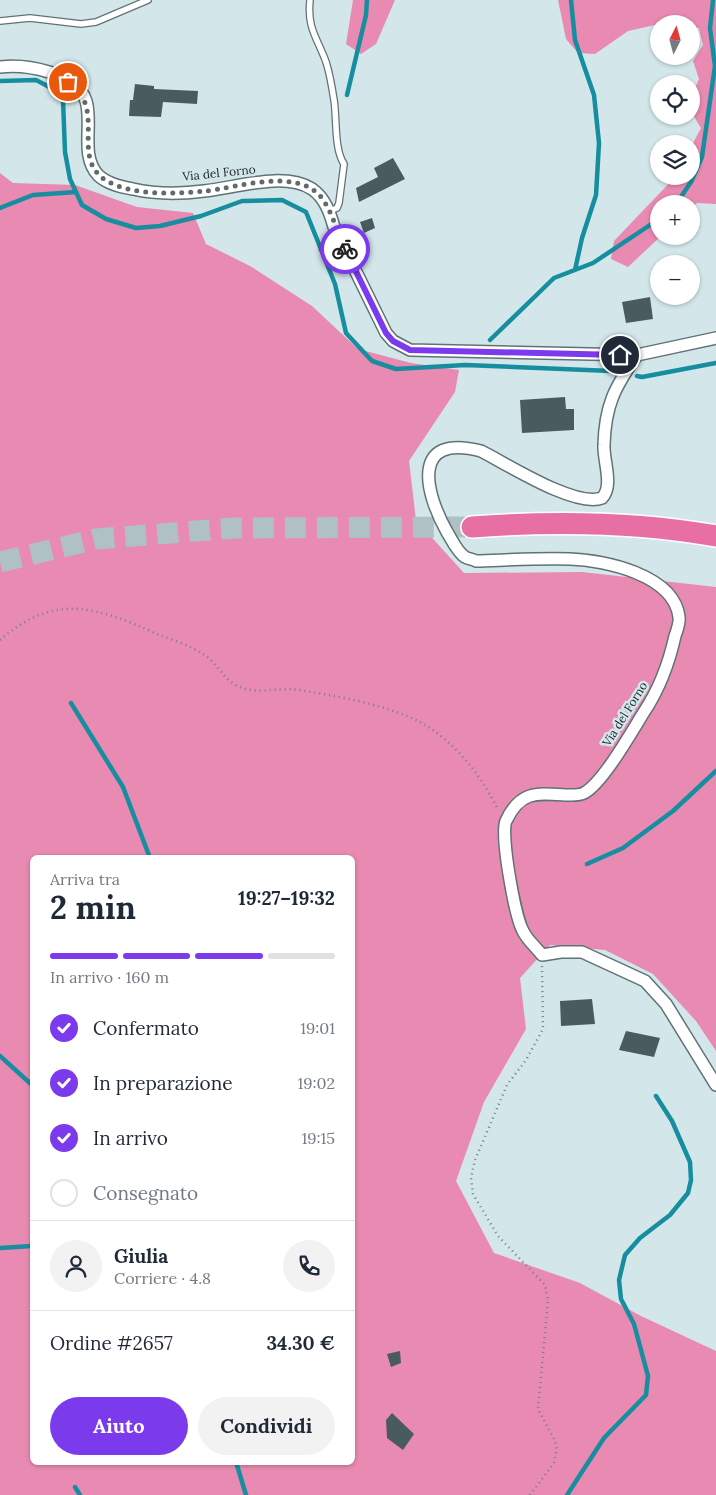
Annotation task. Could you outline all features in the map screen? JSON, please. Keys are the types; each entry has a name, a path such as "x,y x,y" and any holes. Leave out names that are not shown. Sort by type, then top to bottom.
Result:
{"highway":[{"path":"472,527 568,524 691,531 716,536"}],"street":[{"name":"Via del Forno","path":"0,68 35,68 58,76 78,89 86,100 91,164 98,175 114,184 152,192 203,192 271,181 289,182 312,189 330,211 334,227 386,333 402,347 410,350 637,355 716,338"},
{"name":"Via del Forno","path":"505,822 524,798 532,794 572,795 583,793 592,786 614,759 655,695 670,660 679,617 666,591 655,581 614,566 572,559 476,561 464,556 455,547 435,511 428,480 430,467 435,455 442,450 453,446 467,447 482,451 570,496 592,499 602,498 607,490 604,446 606,416 614,390 637,355"},
{"path":"505,822 508,877 522,931 542,955 561,952 582,952 645,981 666,1004 716,1085"}],"lane":[{"path":"0,21 30,18 81,24 96,22 148,0"},
{"path":"310,0 308,13 313,36 325,61 331,80 338,129 339,155 344,164 339,203 337,208 330,211"}],"path":[{"path":"0,640 26,620 43,613 73,607 110,615 186,646 206,656 226,680 239,687 258,692 275,688 298,690 395,712 426,725 447,742 488,787 505,822"},
{"path":"530,1495 554,1463 557,1449 538,1409 548,1301 545,1285 498,1236 473,1194 471,1178 475,1160 507,1085 526,1060 543,1029 542,955"}],"shaded area":[{"path":"353,0 395,0 376,44 361,54 346,44"},
{"path":"558,0 716,0 716,204 700,203 700,195 658,195 667,185 700,185 700,135 697,135 701,128 699,125 700,75 698,75 694,65 700,65 700,50 703,45 700,32 700,15 650,15 650,26 628,31 595,54 578,53 566,39"},
{"path":"0,173 13,183 75,185 137,207 193,213 206,244 250,266 312,306 358,349 411,363 459,370 455,392 409,461 416,520 464,573 582,572 716,587 716,1051 696,1021 653,974 605,950 550,945 520,978 526,1029 484,1102 456,1181 494,1253 580,1283 641,1316 716,1351 716,1495 0,1495"},
{"path":"650,203 651,245 628,267 611,259 614,241"}],"building":[{"path":"135,84 154,86 154,89 198,91 197,104 163,102 161,117 129,116 130,100 133,100"},
{"path":"393,158 405,179 359,202 356,188 378,177 374,168"},
{"path":"372,218 375,228 364,233 360,222"},
{"path":"650,297 653,319 626,323 622,302"},
{"path":"565,397 566,409 574,409 574,430 522,433 520,400"},
{"path":"592,999 595,1024 561,1026 560,1001"},
{"path":"626,1031 660,1038 654,1057 619,1050"},
{"path":"400,1351 401,1363 391,1367 387,1354"},
{"path":"392,1413 414,1434 403,1450 387,1438 386,1420"}],"waterway":[{"path":"347,95 366,15 367,0"},
{"path":"571,0 575,40 594,95 599,143 596,195 582,238 575,270"},
{"path":"682,195 691,182 702,157 715,66 710,28 713,0"},
{"path":"0,81 36,80 59,92 63,100 65,152 70,179 82,205 106,219 136,228 160,226 201,216 242,201 282,200 306,212 335,284 346,333 372,361 396,369 465,365 611,371"},
{"path":"0,208 33,195 76,192"},
{"path":"490,340 554,278 593,263 650,225"},
{"path":"321,250 330,234"},
{"path":"637,376 642,377 716,363"},
{"path":"71,703 123,787 149,855"},
{"path":"587,864 623,848 673,811 716,771"},
{"path":"0,1056 30,1083"},
{"path":"567,1495 604,1438 646,1395 648,1376 634,1324 621,1299 619,1280 625,1255 640,1238 670,1215 688,1193 691,1180 690,1162 672,1121 656,1096"},
{"path":"0,1248 30,1246"},
{"path":"237,1465 246,1495"},
{"path":"75,1487 80,1495"}],"tunnel":[{"path":"0,562 96,539 234,528 472,527"}],"way so far":[{"path":"68,82 78,89 86,100 91,164 98,175 107,181 132,189 152,192 203,192 271,181 301,184 312,189 330,211 334,227 345,249"}],"route":[{"path":"345,249 386,333 402,347 410,350 620,355"}]}
